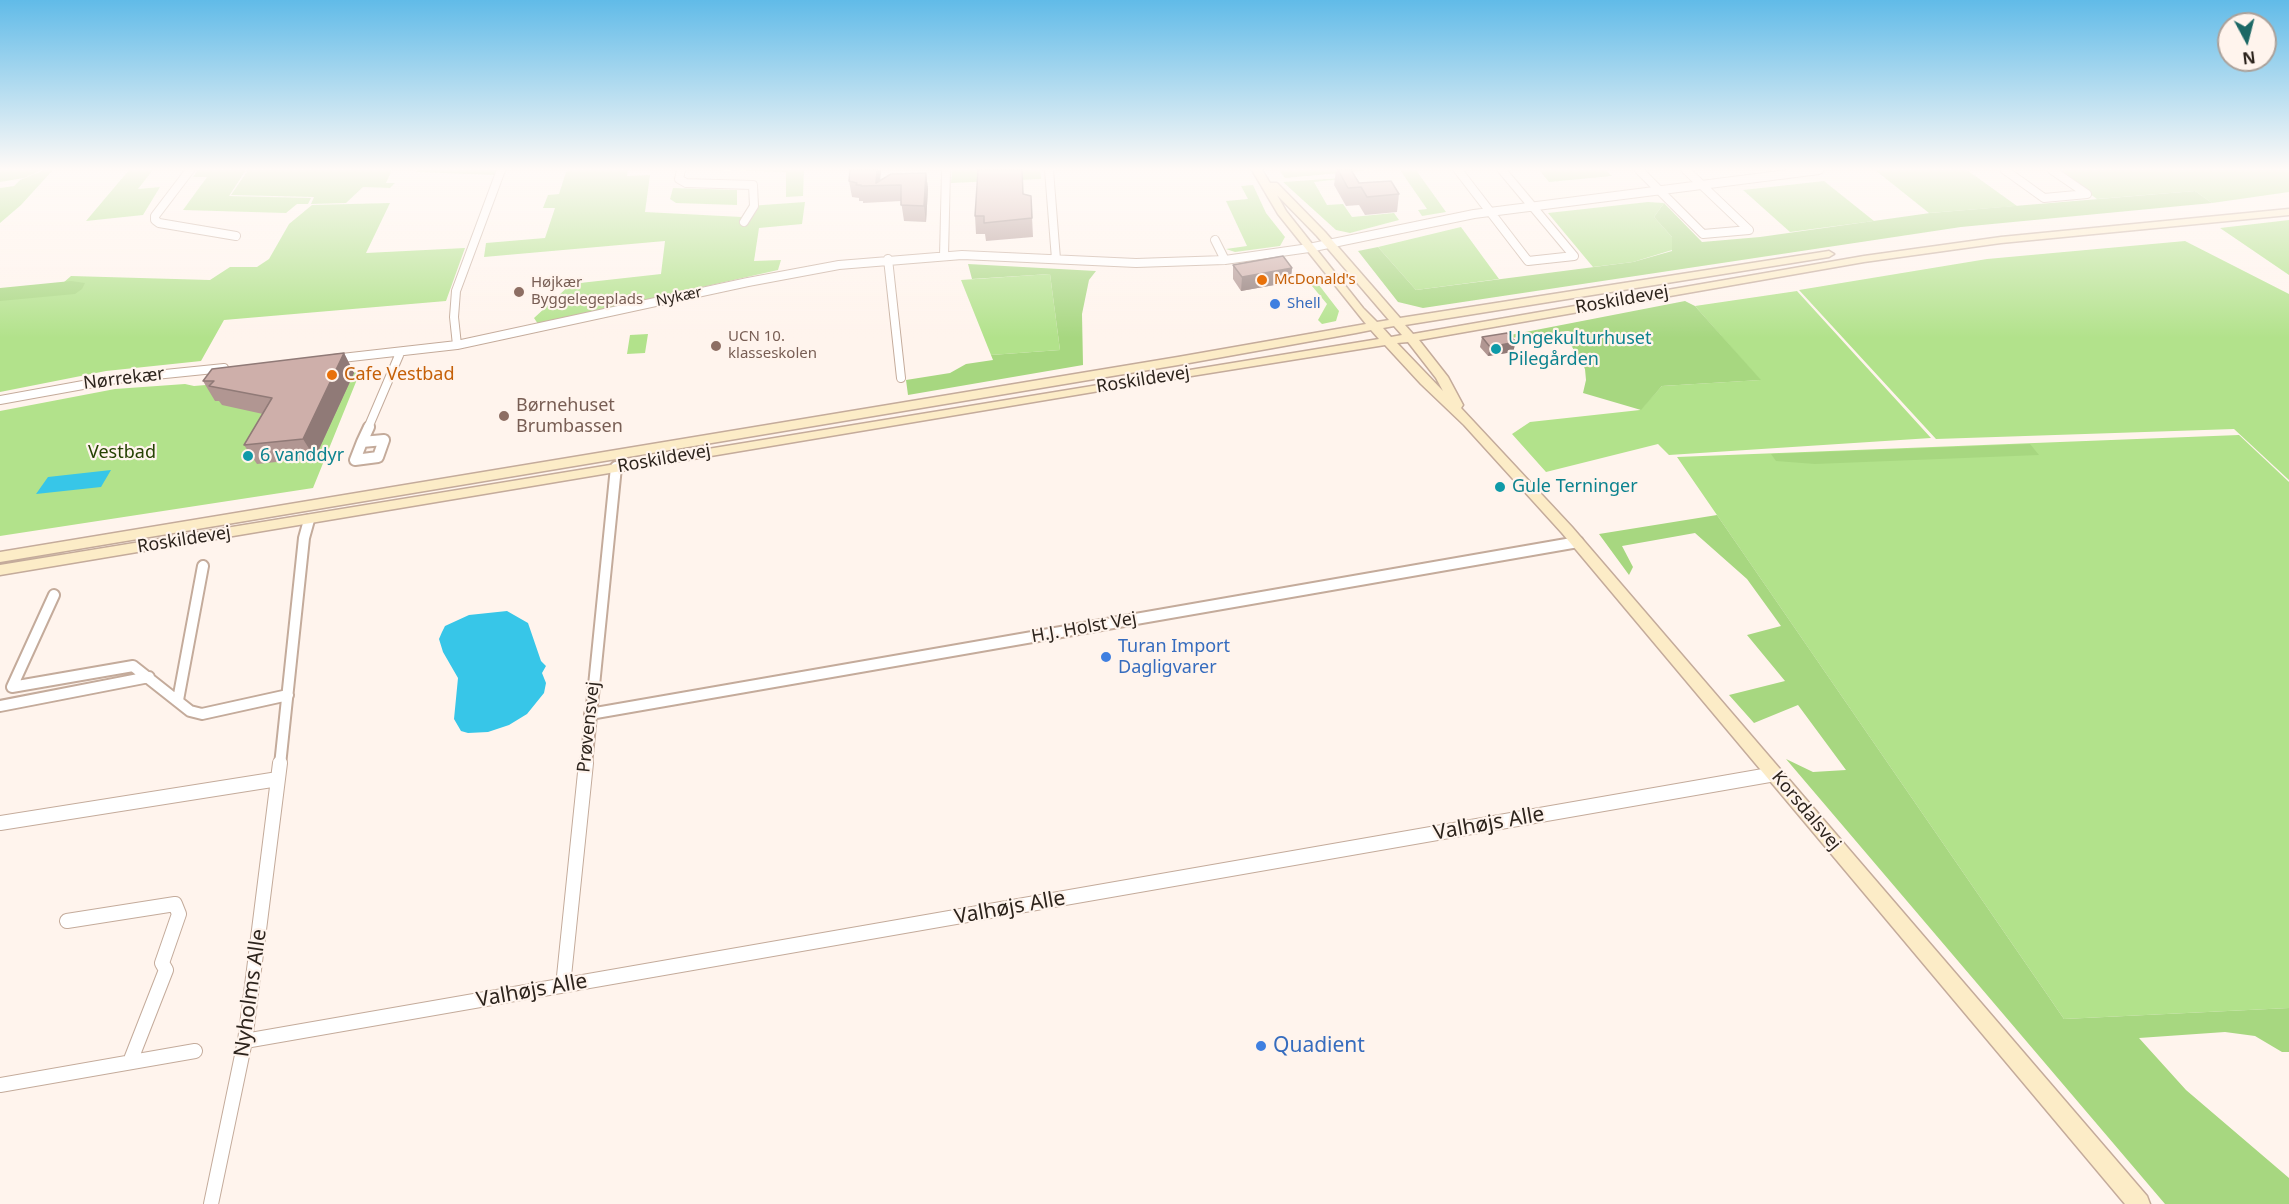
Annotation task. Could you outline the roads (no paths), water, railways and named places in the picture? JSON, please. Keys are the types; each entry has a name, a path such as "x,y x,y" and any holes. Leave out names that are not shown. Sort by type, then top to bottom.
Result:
{"main road":[{"path":"1293,226 1327,271 1392,332"},
{"path":"1312,226 1329,244 1392,332"},
{"name":"Roskildevej","path":"0,570 1237,365 1392,332 1465,320 1509,306 1945,237 2058,226"},
{"name":"Roskildevej","path":"0,557 1167,363 1641,296 1955,245 2169,226"},
{"name":"Korsdalsvej","path":"1392,332 1457,404 1469,422"},
{"name":"Korsdalsvej","path":"1392,332 1425,381 1469,422 1578,542 2139,1204"},
{"name":"Nyholms Alle","path":"309,520 313,505"}],"street":[{"path":"178,226 236,236"},
{"path":"457,345 454,317 456,291 479,226"},
{"path":"944,256 945,226"},
{"path":"1053,226 1056,259"},
{"name":"Nykær","path":"320,360 457,345 806,270 888,259 1001,256 1143,264 1225,260 1309,248 1410,226"},
{"path":"1502,226 1528,261 1574,256 1550,226"},
{"path":"1695,226 1703,234 1749,230 1745,226"},
{"path":"1215,240 1225,260"},
{"path":"888,259 901,378"},
{"path":"362,442 400,353"},
{"name":"Nørrekær","path":"0,400 116,379 232,367"},
{"name":"Prøvensvej","path":"562,986 616,467"},
{"name":"Nyholms Alle","path":"211,1204 245,1041 288,695 304,538 309,520"},
{"name":"H.J. Holst Vej","path":"590,714 1578,542"},
{"path":"178,700 203,566"},
{"path":"54,596 12,687 133,666 190,711 202,714 288,695"},
{"path":"0,706 149,677"},
{"name":"Valhøjs Alle","path":"245,1041 1775,774"},
{"path":"0,823 278,779"},
{"path":"67,921 175,904 179,914 162,963 166,970 129,1062"},
{"path":"0,1085 195,1051"}],"water":[{"path":"111,470 101,487 36,494 48,477"},
{"path":"507,611 528,623 541,661 546,666 542,673 546,683 544,693 527,714 509,725 488,732 461,731 454,719 458,678 443,652 439,639 445,626 469,615"}],"place":[{"name":"McDonald's","path":"1262,280"},
{"name":"Højkær Byggelegeplads","path":"519,292"},
{"name":"Shell","path":"1275,304"},
{"name":"UCN 10. klasseskolen","path":"716,346"},
{"name":"Ungekulturhuset Pilegården","path":"1496,349"},
{"name":"Cafe Vestbad","path":"332,375"},
{"name":"Børnehuset Brumbassen","path":"504,416"},
{"name":"6 vanddyr","path":"248,456"},
{"name":"Gule Terninger","path":"1500,487"},
{"name":"Turan Import Dagligvarer","path":"1106,657"},
{"name":"Quadient","path":"1261,1046"}],"park label":[{"name":"Vestbad","path":"122,453"}]}
